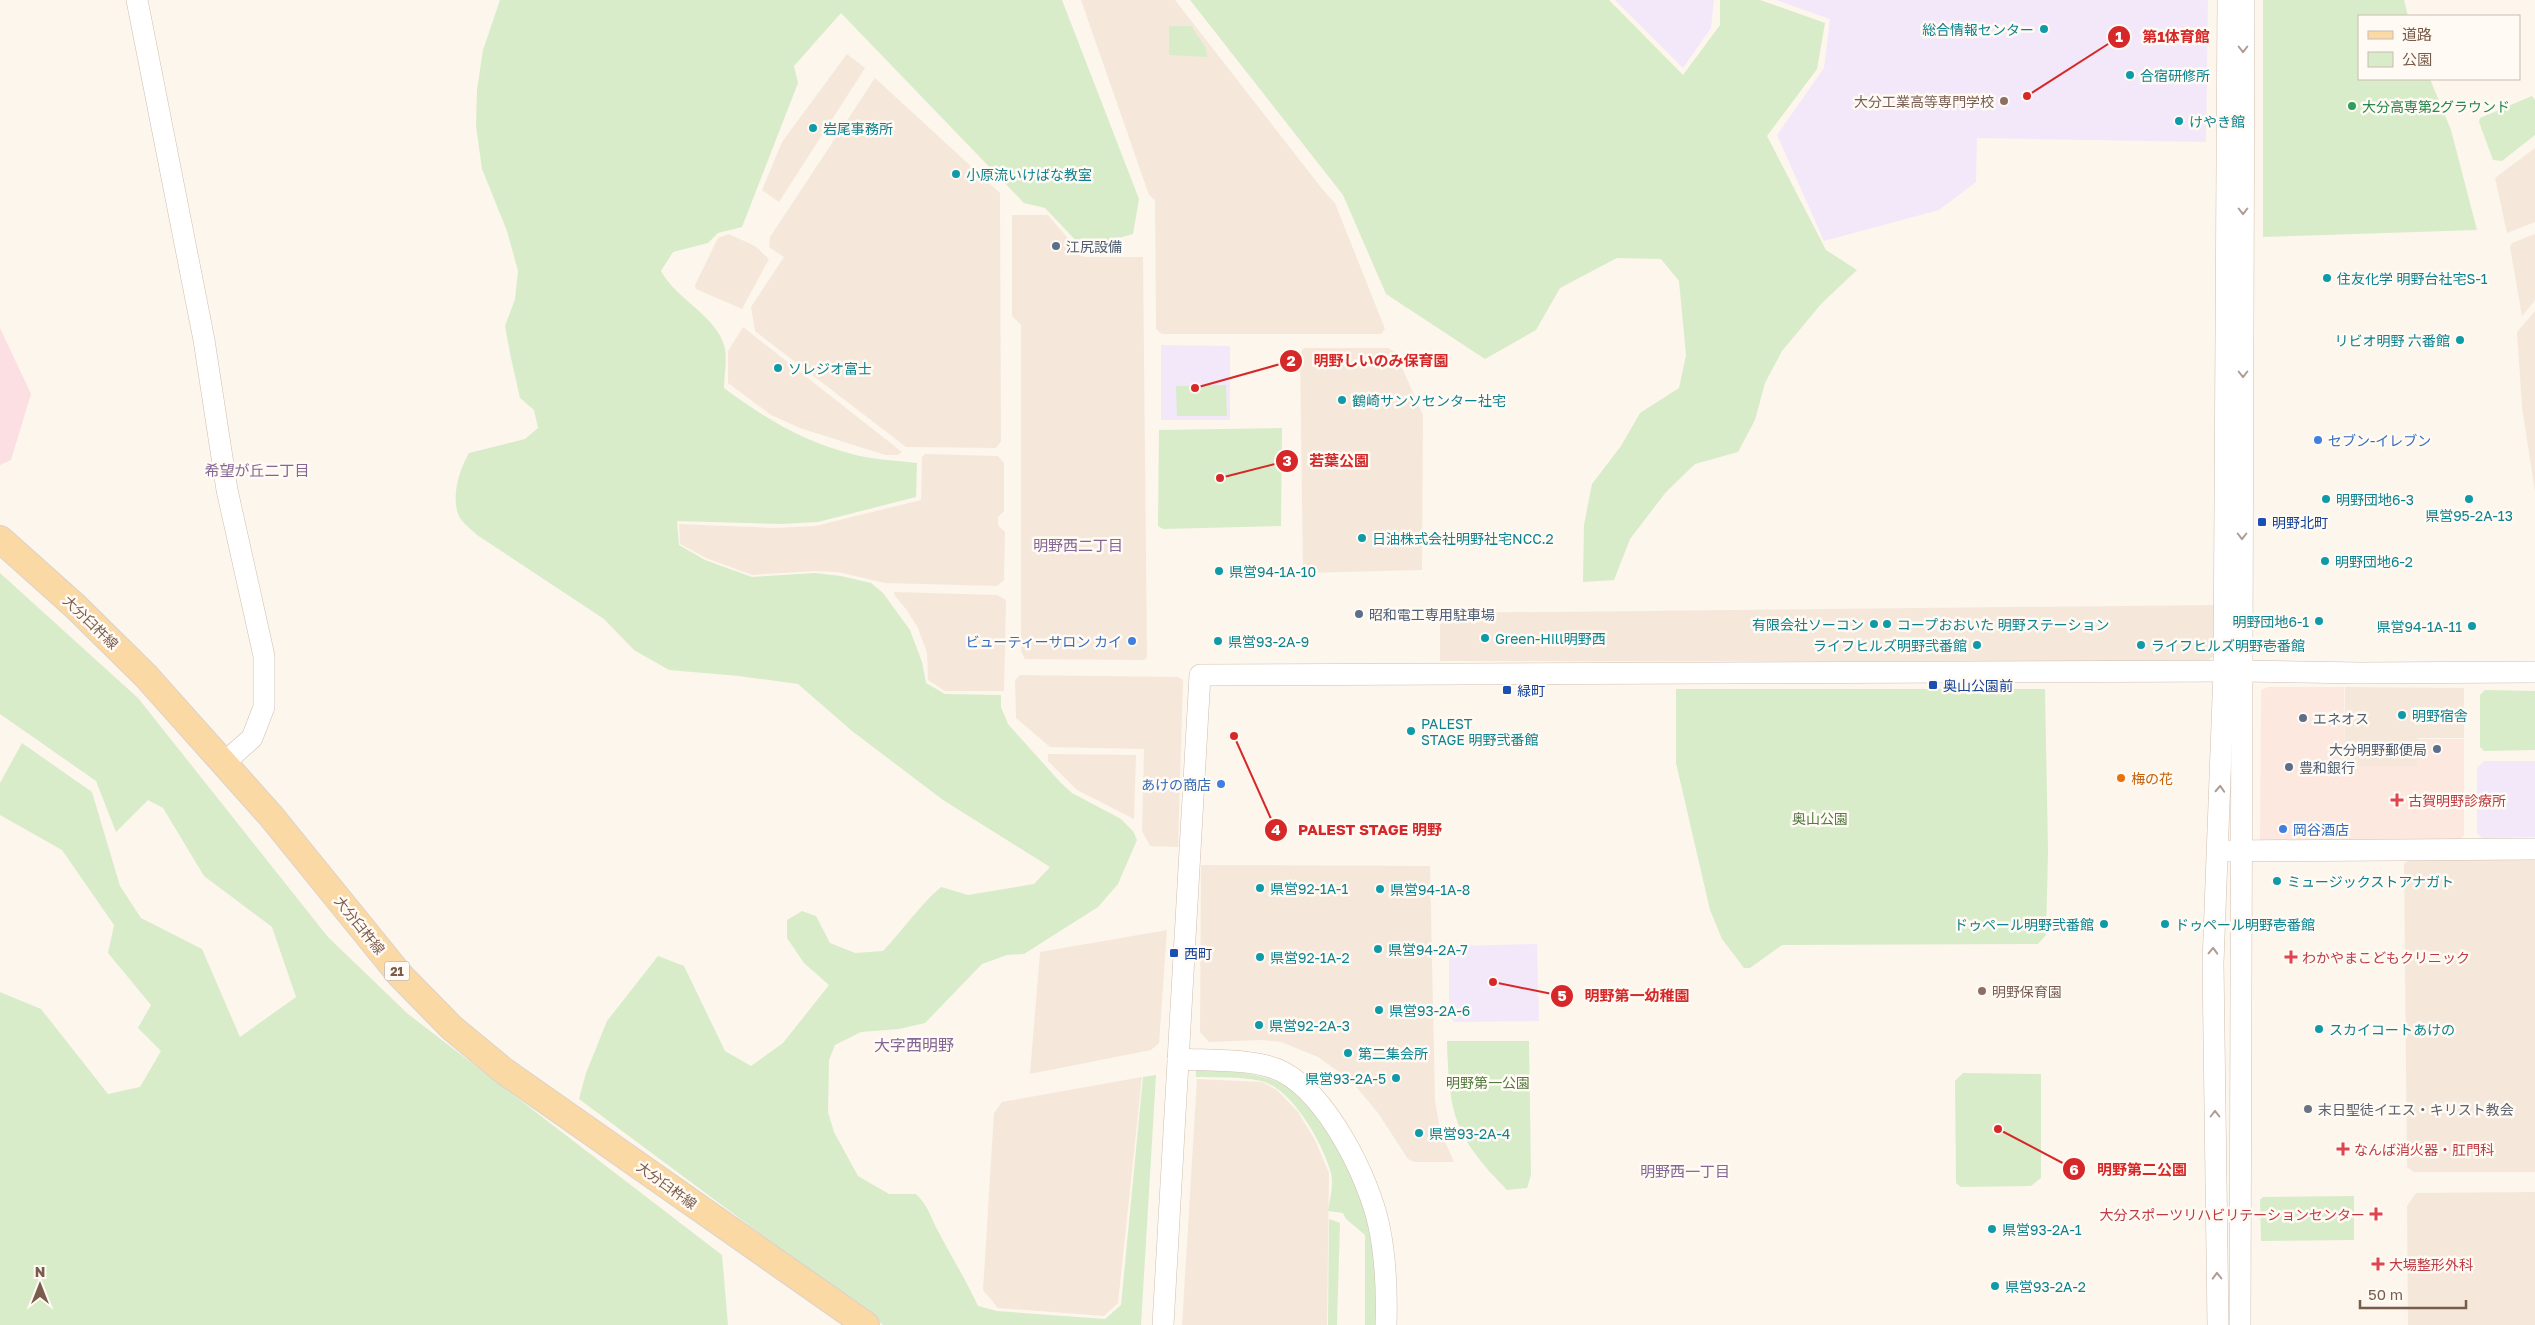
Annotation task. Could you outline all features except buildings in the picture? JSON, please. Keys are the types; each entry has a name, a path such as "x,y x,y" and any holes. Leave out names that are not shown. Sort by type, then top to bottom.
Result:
{"main road":[{"name":"大分臼杵線","path":"0,539 76,606 146,676 271,816 400,975 452,1028 504,1071 866,1325"}],"street":[{"path":"137,0 204,340 227,490 264,656 264,706 252,738 224,763"},
{"path":"2228,0 2233,671 2241,851 2240,1325"},
{"path":"2218,1325 2213,963 2216,851 2233,671 2244,0"},
{"path":"1163,1325 1200,675 2233,671 2360,673 2535,672"},
{"path":"2216,851 2535,849"},
{"path":"1178,1059 1228,1062 1275,1069 1298,1082 1316,1097 1329,1114 1364,1181 1379,1225 1386,1282 1386,1325"}],"shaded area":[{"path":"1081,0 1175,0 1335,203 1385,329 1381,334 1162,334 1156,329 1155,200 1149,195"},
{"path":"1615,0 1714,0 1711,28 1683,68"},
{"name":"大分工業高等専門学校","path":"1776,0 2208,0 2206,142 1977,138 1976,182 1939,210 1824,241 1777,135 1824,68 1830,19"},
{"path":"847,54 865,68 779,202 762,190 782,142"},
{"path":"875,78 1000,193 1001,441 996,448 906,447 755,331 751,307 784,257 769,247 770,237"},
{"path":"2535,148 2535,222 2507,233 2495,178"},
{"path":"1012,215 1048,215 1084,257 1143,257 1147,658 1143,660 1025,659 1021,651 1021,325 1012,316"},
{"path":"729,234 755,246 769,259 742,309 696,289 695,285 718,238"},
{"path":"2535,234 2535,300 2522,316 2510,247 2512,243"},
{"path":"2535,311 2535,492 2522,407 2517,332"},
{"path":"743,327 902,452 898,455 885,455 800,428 771,415 728,383 728,351"},
{"path":"0,328 31,394 11,460 0,465"},
{"path":"1161,345 1230,346 1230,420 1161,420"},
{"path":"1304,348 1388,348 1395,352 1423,415 1422,570 1303,573 1300,353"},
{"path":"925,454 998,456 1004,463 1004,511 998,517 998,525 1005,532 1004,580 997,586 885,583 838,572 815,571 752,575 706,558 680,544 679,524 773,528 815,526 921,500 922,457"},
{"path":"894,592 997,595 1006,600 1004,691 945,691 928,680 927,653 918,628"},
{"path":"2215,605 2214,656 2206,662 1440,661 1440,613"},
{"path":"1020,675 1178,677 1183,680 1178,847 1150,846 1142,831 1144,749 1050,747 1016,718 1015,680"},
{"path":"2268,687 2344,687 2344,766 2417,766 2418,739 2464,739 2464,835 2458,841 2260,843 2261,690"},
{"path":"2345,687 2464,688 2464,738 2418,738 2417,766 2344,766"},
{"path":"1048,754 1136,755 1134,819 1077,790 1048,761"},
{"path":"2484,761 2535,761 2535,837 2482,838 2477,833 2477,768"},
{"path":"2410,859 2535,859 2535,1172 2414,1172 2407,1167 2404,864"},
{"path":"1201,865 1430,866 1435,1100 1440,1130 1454,1162 1414,1162 1408,1159 1378,1113 1359,1090 1346,1077 1318,1057 1281,1042 1262,1040 1209,1042 1200,1032"},
{"path":"1167,930 1159,1043 1151,1050 1030,1074 1040,952"},
{"path":"1537,944 1539,1021 1454,1022 1449,1015 1449,949 1453,946"},
{"path":"1142,1077 1118,1303 1104,1316 998,1308 983,1290 994,1113 1002,1102"},
{"path":"1197,1079 1262,1082 1277,1090 1298,1112 1315,1140 1329,1173 1327,1325 1182,1325"},
{"path":"2535,1192 2535,1325 2408,1325 2407,1206 2416,1193"}],"green space":[{"path":"500,0 1062,0 1139,199 1133,234 1083,248 1045,208 1024,203 841,13 794,66 798,83 742,227 718,233 708,243 673,252 661,271 676,290 704,316 719,334 726,355 724,388 784,427 817,443 860,456 917,463 916,497 818,522 781,524 677,521 679,545 705,560 752,577 815,573 841,576 871,583 883,593 910,630 922,662 926,683 945,694 1001,695 1001,707 1008,724 1060,782 1072,793 1121,819 1133,831 1137,840 1118,884 1098,907 1024,954 1007,955 982,964 925,1023 899,1029 861,1032 835,1045 829,1060 828,1112 834,1132 858,1176 889,1194 916,1194 924,1203 978,1306 997,1311 1105,1319 1121,1305 1143,1077 1156,1075 1141,1325 883,1325 579,1099 586,1073 607,1021 658,956 684,966 725,1051 751,1066 783,1043 829,985 804,963 787,938 787,920 802,911 816,916 830,943 855,953 883,951 925,902 941,887 968,895 1034,884 1050,867 943,800 852,731 798,684 739,676 669,670 634,650 604,619 477,535 460,518 456,502 457,485 469,453 525,439 538,428 534,410 520,398 511,358 505,326 515,299 518,271 507,231 482,169 476,126 477,90 483,50"},
{"path":"1190,0 1609,0 1683,75 1720,25 1720,0 1760,0 1825,23 1817,69 1767,136 1826,250 1857,270 1822,303 1782,351 1765,383 1755,420 1738,452 1695,464 1666,492 1630,539 1614,580 1583,582 1584,525 1592,484 1621,446 1640,413 1679,388 1686,355 1679,281 1661,259 1617,258 1560,288 1536,330 1485,359 1386,294 1343,195"},
{"name":"大分高専第2グラウンド","path":"2263,0 2404,0 2408,15 2358,15 2358,80 2430,80 2451,130 2477,230 2263,237"},
{"path":"1169,26 1191,26 1206,48 1207,57 1169,55"},
{"path":"2532,96 2535,100 2535,135 2502,161 2493,160 2479,122 2480,118"},
{"path":"1226,385 1227,416 1177,416 1176,386"},
{"path":"1282,428 1281,526 1163,529 1158,526 1159,430"},
{"path":"0,573 138,698 328,937 408,1014 722,1255 728,1325 0,1325 0,992 41,1009 108,1094 140,1087 161,1051 138,1028 151,1005 108,953 114,925 62,850 0,815 0,783 22,743 92,792 120,886 141,918 202,949 240,1037 296,997 272,927 204,876 163,808 148,800 116,832 96,781 0,714"},
{"name":"奥山公園","path":"1676,689 2045,689 2048,851 2046,935 2038,944 1782,945 1750,968 1744,968 1722,939 1710,910 1676,763"},
{"path":"2485,690 2535,691 2535,750 2484,751 2480,747 2480,695"},
{"name":"明野第一公園","path":"1447,1041 1529,1041 1531,1175 1527,1188 1507,1190 1489,1171 1465,1139 1453,1106"},
{"path":"1196,1070 1251,1074 1282,1084 1305,1104 1330,1136 1359,1188 1366,1209 1378,1272 1379,1292 1376,1325 1365,1325 1365,1235 1346,1219 1343,1213 1328,1211 1332,1187 1331,1173 1321,1147 1305,1119 1284,1094 1273,1086 1261,1081 1245,1078 1196,1077"},
{"path":"1963,1073 2041,1074 2041,1178 2031,1186 1961,1187 1956,1183 1955,1081"},
{"path":"2354,1196 2354,1240 2261,1241 2260,1200 2263,1197"},
{"path":"1329,1219 1340,1223 1337,1325 1328,1325"}],"place":[{"name":"総合情報センター","path":"2044,29"},
{"name":"合宿研修所","path":"2130,75"},
{"name":"第1体育館","path":"2027,96"},
{"name":"大分工業高等専門学校","path":"2004,101"},
{"name":"大分高専第2グラウンド","path":"2352,106"},
{"name":"けやき館","path":"2179,121"},
{"name":"岩尾事務所","path":"813,128"},
{"name":"小原流いけばな教室","path":"956,174"},
{"name":"江尻設備","path":"1056,246"},
{"name":"住友化学 明野台社宅S-1","path":"2327,278"},
{"name":"リビオ明野 六番館","path":"2460,340"},
{"name":"ソレジオ富士","path":"778,368"},
{"name":"明野しいのみ保育園","path":"1195,388"},
{"name":"鶴崎サンソセンター社宅","path":"1342,400"},
{"name":"セブン-イレブン","path":"2318,440"},
{"name":"若葉公園","path":"1220,478"},
{"name":"明野団地6-3","path":"2326,499"},
{"name":"県営95-2A-13","path":"2469,499"},
{"name":"明野北町","path":"2262,522"},
{"name":"日油株式会社明野社宅NCC.2","path":"1362,538"},
{"name":"明野団地6-2","path":"2325,561"},
{"name":"県営94-1A-10","path":"1219,571"},
{"name":"昭和電工専用駐車場","path":"1359,614"},
{"name":"明野団地6-1","path":"2319,621"},
{"name":"有限会社ソーコン","path":"1874,624"},
{"name":"コープおおいた 明野ステーション","path":"1887,624"},
{"name":"県営94-1A-11","path":"2472,626"},
{"name":"Green-Hill明野西","path":"1485,638"},
{"name":"ビューティーサロン カイ","path":"1132,641"},
{"name":"県営93-2A-9","path":"1218,641"},
{"name":"ライフヒルズ明野弐番館","path":"1977,645"},
{"name":"ライフヒルズ明野壱番館","path":"2141,645"},
{"name":"奥山公園前","path":"1933,685"},
{"name":"緑町","path":"1507,690"},
{"name":"明野宿舎","path":"2402,715"},
{"name":"エネオス","path":"2303,718"},
{"name":"PALEST STAGE 明野弐番館","path":"1411,731"},
{"name":"PALEST STAGE 明野","path":"1234,736"},
{"name":"大分明野郵便局","path":"2437,749"},
{"name":"豊和銀行","path":"2289,767"},
{"name":"梅の花","path":"2121,778"},
{"name":"あけの商店","path":"1221,784"},
{"name":"古賀明野診療所","path":"2397,800"},
{"name":"岡谷酒店","path":"2283,829"},
{"name":"ミュージックストアナガト","path":"2277,881"},
{"name":"県営92-1A-1","path":"1260,888"},
{"name":"県営94-1A-8","path":"1380,889"},
{"name":"ドゥペール明野弐番館","path":"2104,924"},
{"name":"ドゥペール明野壱番館","path":"2165,924"},
{"name":"県営94-2A-7","path":"1378,949"},
{"name":"西町","path":"1174,953"},
{"name":"県営92-1A-2","path":"1260,957"},
{"name":"わかやまこどもクリニック","path":"2291,957"},
{"name":"明野第一幼稚園","path":"1493,982"},
{"name":"明野保育園","path":"1982,991"},
{"name":"県営93-2A-6","path":"1379,1010"},
{"name":"県営92-2A-3","path":"1259,1025"},
{"name":"スカイコートあけの","path":"2319,1029"},
{"name":"第二集会所","path":"1348,1053"},
{"name":"県営93-2A-5","path":"1396,1078"},
{"name":"末日聖徒イエス・キリスト教会","path":"2308,1109"},
{"name":"明野第二公園","path":"1998,1129"},
{"name":"県営93-2A-4","path":"1419,1133"},
{"name":"なんば消火器・肛門科","path":"2343,1149"},
{"name":"大分スポーツリハビリテーションセンター","path":"2376,1214"},
{"name":"県営93-2A-1","path":"1992,1229"},
{"name":"大場整形外科","path":"2378,1264"},
{"name":"県営93-2A-2","path":"1995,1286"}],"district":[{"name":"希望が丘二丁目","path":"257,470"},
{"name":"明野西二丁目","path":"1078,545"},
{"name":"大字西明野","path":"914,1045"},
{"name":"明野西一丁目","path":"1685,1171"}]}
